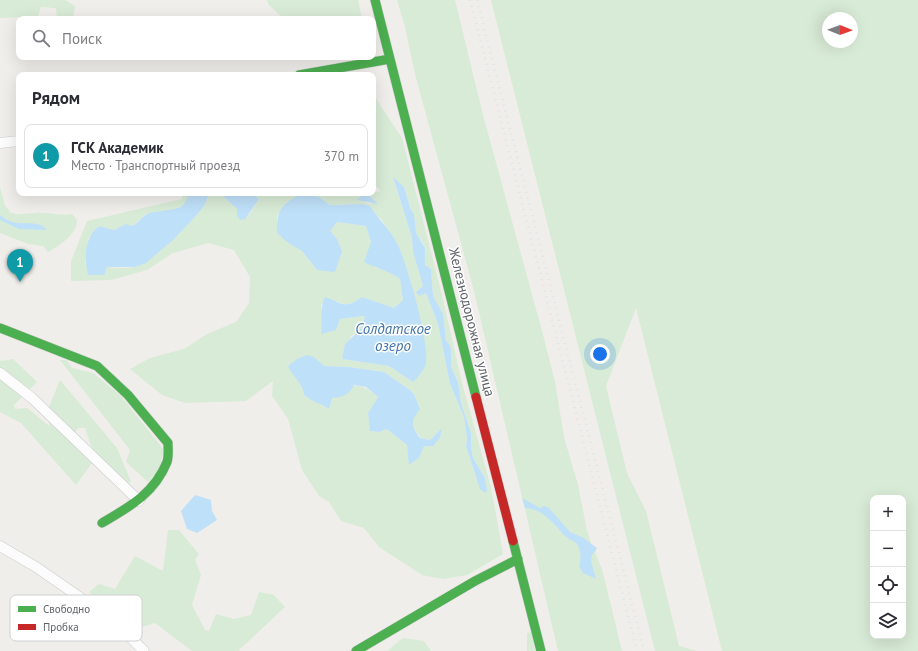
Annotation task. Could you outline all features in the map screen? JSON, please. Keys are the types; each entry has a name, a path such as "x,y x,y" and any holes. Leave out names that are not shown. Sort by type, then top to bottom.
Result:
{"main road":[{"name":"Железнодорожная улица","path":"375,0 541,651"},
{"path":"316,72 390,59"},
{"path":"0,328 97,366 128,395 168,443 167,461 152,486 139,501 102,523"},
{"path":"356,651 475,581 518,559"}],"street":[{"path":"0,143 16,141"},
{"path":"0,373 32,398 139,501"},
{"path":"0,546 36,567 76,595"},
{"path":"134,641 144,651"}],"green space":[{"path":"0,0 65,0 75,6 73,16 57,16 56,8 41,7 38,16 0,18"},
{"path":"267,0 358,0 361,16 281,16 268,4"},
{"path":"397,0 455,0 483,115 555,382 564,437 578,485 587,531 592,546 597,548 595,553 602,569 622,651 558,651 474,291 415,74 405,27"},
{"path":"491,0 918,0 918,651 722,651 636,308 606,386 627,473 646,511 679,646 697,651 655,651"},
{"path":"376,99 402,138 442,295 462,383 491,487 503,554 467,575 443,579 422,575 379,547 364,528 341,521 329,502 319,496 302,470 288,419 272,396 273,381 246,401 185,403 162,395 130,369 150,358 184,349 207,334 236,322 249,303 250,277 234,250 208,243 173,253 147,270 111,280 71,281 71,261 87,221 182,199 182,196 188,196 188,199 183,205 175,210 155,212 145,215 132,226 114,230 99,226 88,239 85,263 128,268 134,267 150,259 171,242 198,214 209,196 223,196 237,209 237,216 249,215 259,199 256,196 361,196 358,200 370,204 375,200 369,196 376,196 376,192 381,191 376,187","holes":["393,178 404,187 415,222 414,226 416,233 425,248 425,265 431,269 433,296 443,314 446,341 450,345 451,367 458,382 461,403 471,433 473,458 485,478 487,490 476,477 466,446 467,439 464,417 450,384 438,324 426,293 416,292 423,286 413,252 412,238","319,197 330,205 361,204 381,219 398,244 415,299 413,382 389,366 342,359 351,336 363,328 365,316 340,319 321,333 323,320 321,304 337,301 344,304 350,304 362,297 394,308 403,300 400,279 387,270 375,268 371,242 366,226 337,222 329,231 337,239 317,270 302,251 277,233 277,216 287,202","314,357 324,366 349,367 384,372 414,394 420,408 413,420 413,423 415,430 421,438 430,440 441,429 440,438 424,446 419,458 410,464 407,445 387,429 379,432 370,431 368,413 378,397 371,391 360,386 350,387 331,398 329,409 304,395 300,383 292,374 288,366"]},
{"path":"0,187 5,205 11,213 72,214 77,220 74,231 67,239 48,252 43,246 28,244 0,233"},
{"path":"13,359 37,382 14,405 15,409 27,408 49,426 49,407 60,380 117,448 131,482 125,483 94,455 85,428 78,428 75,433 92,463 76,485 21,423 0,412 0,361"},
{"path":"60,360 66,360 72,368 93,373 121,396 164,450 159,468 148,482 126,462 130,450"},
{"path":"168,530 179,530 199,554 195,560 201,575 192,605 205,630 209,631 216,614 234,619 251,615 259,592 274,595 285,607 238,651 192,651 155,623 142,627 142,595 92,595 89,592 99,584 115,589 135,556 163,571"},
{"path":"532,632 535,651 527,651 527,633"},
{"path":"403,638 424,641 431,651 387,651"}],"water":[{"path":"393,177 404,187 411,210 414,214 416,233 425,248 425,265 431,269 433,296 443,314 446,341 450,345 451,350 451,367 458,382 461,403 471,433 473,458 485,478 487,490 485,493 480,489 466,446 467,439 464,417 450,384 438,324 426,293 419,296 416,292 423,286 413,252 412,238"},
{"path":"188,196 209,196 204,206 195,217 173,240 146,263 135,267 107,267 104,275 88,275 86,248 90,236 99,226 114,230 126,224 132,226 147,214 179,208 187,200"},
{"path":"223,196 256,196 259,199 245,219 240,220 237,216 237,209"},
{"name":"Солдатское озеро","path":"298,196 313,196 319,197 330,205 361,204 370,206 394,238 401,253 411,284 421,320 426,352 426,362 424,368 413,382 389,366 342,359 345,344 362,328 365,316 340,319 336,330 321,334 322,306 325,297 347,304 362,297 394,308 403,300 400,279 364,262 371,242 366,226 337,222 330,231 337,239 342,251 335,272 317,270 302,251 287,242 277,233 279,213 288,202"},
{"path":"361,196 370,196 378,204 357,200"},
{"path":"0,215 13,222 37,224 47,230 19,229 0,220"},
{"path":"307,355 314,357 324,366 349,367 384,372 414,394 420,409 413,420 413,427 420,438 430,440 442,428 440,438 433,446 424,446 419,458 409,465 407,445 387,429 379,432 370,431 368,413 378,397 366,387 354,385 345,395 332,398 329,409 304,395 302,387 288,366 297,359"},
{"path":"195,495 211,500 212,511 217,520 197,533 187,529 181,511"},
{"path":"522,498 540,508 544,506 549,508 570,532 582,537 597,548 592,555 591,561 596,579 583,573 579,566 580,555 577,543 567,538 548,518 537,511 525,508"}],"railway":[{"path":"470,0 637,651"},
{"path":"477,0 644,651"}],"traffic: fast":[{"path":"375,0 476,397"},
{"path":"316,72 390,59"},
{"path":"0,328 97,366 128,395 168,443 167,462 155,483 131,505 102,523"},
{"path":"513,541 541,651"},
{"path":"356,651 475,581 518,559"}],"traffic: jam":[{"path":"476,397 513,541"}],"place":[{"name":"ГСК Академик","path":"20,282"}]}
